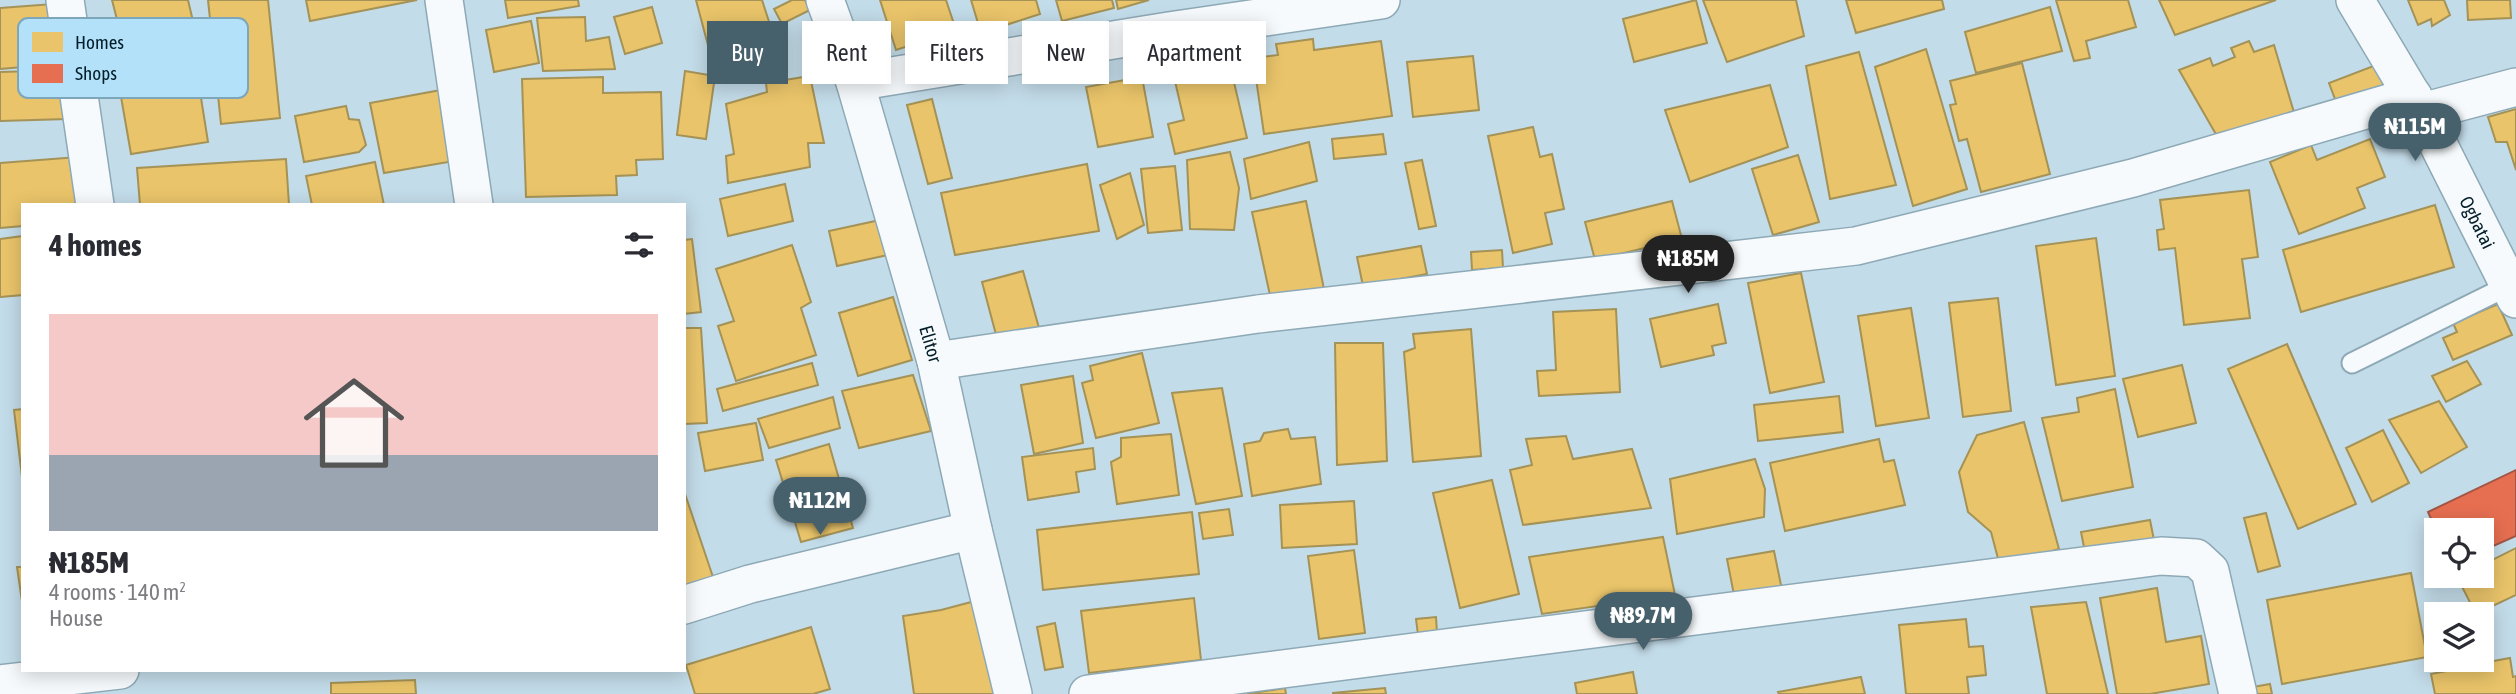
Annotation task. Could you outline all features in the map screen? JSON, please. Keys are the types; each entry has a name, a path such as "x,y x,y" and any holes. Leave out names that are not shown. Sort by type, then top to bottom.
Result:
{"street":[{"path":"65,0 68,18"},
{"path":"444,0 474,203"},
{"name":"Elitor","path":"825,0 833,21"},
{"path":"891,76 1381,0"},
{"name":"Ogbatai","path":"2355,0 2418,104 2512,293"},
{"name":"Elitor","path":"856,84 936,361 1013,694"},
{"path":"936,361 1258,314 1856,246 2418,104 2516,87"},
{"path":"79,98 95,203"},
{"path":"686,604 750,584 973,530"},
{"path":"1088,694 2161,556 2196,558 2210,571 2238,694"},
{"path":"0,684 103,672"}],"lane":[{"path":"2352,363 2512,293"}],"building: Homes":[{"path":"112,0 188,0 192,18 117,18"},
{"path":"208,0 268,0 280,118 221,124 218,98 248,98 248,18 210,18"},
{"path":"306,0 417,0 310,21"},
{"path":"505,0 578,0 579,6 508,18"},
{"path":"696,0 762,0 769,21 707,21 707,42"},
{"path":"792,0 805,0 810,10 788,21 780,21 774,9"},
{"path":"880,0 946,0 953,21 905,21 905,47 896,50 891,34 891,21 887,21"},
{"path":"971,0 1036,0 1040,14 1008,24 1008,21 977,21"},
{"path":"1056,0 1112,0 1114,8 1062,21"},
{"path":"1116,0 1149,0 1118,9"},
{"path":"1696,0 1707,43 1634,62 1623,19"},
{"path":"1703,0 1796,0 1804,36 1727,62"},
{"path":"1846,0 1942,0 1944,9 1856,33"},
{"path":"2056,0 2128,0 2136,27 2086,41 2090,58 2074,61"},
{"path":"2159,0 2276,0 2175,35"},
{"path":"2408,0 2444,0 2450,15 2432,26 2431,19 2418,25"},
{"path":"2467,0 2510,0 2511,18 2468,20"},
{"path":"53,4 54,18 18,18 18,67 0,69 0,8"},
{"path":"652,7 662,43 625,54 614,17"},
{"path":"2050,7 2062,51 1976,73 1965,32"},
{"path":"585,17 586,41 609,37 615,69 543,71 537,18"},
{"path":"531,21 539,63 494,72 486,30"},
{"path":"1313,39 1314,50 1381,41 1392,116 1264,134 1257,84 1266,84 1266,56 1278,55 1276,44"},
{"path":"2249,41 2254,52 2274,45 2295,116 2221,143 2179,70 2210,58 2213,66 2235,57 2231,48"},
{"path":"1926,49 1967,189 1913,206 1875,67"},
{"path":"1859,52 1896,185 1830,199 1806,66"},
{"path":"1473,56 1479,110 1413,117 1407,62"},
{"path":"2022,63 2050,174 1981,192 1967,139 1959,141 1950,105 1956,104 1950,81"},
{"path":"2376,65 2388,97 2341,115 2329,83"},
{"path":"18,71 18,98 67,98 67,119 0,121 0,72"},
{"path":"685,71 707,75 707,84 714,84 706,139 677,135"},
{"path":"603,77 603,93 661,92 663,159 636,160 637,175 616,176 617,195 526,197 522,79"},
{"path":"802,77 802,84 812,84 824,143 808,143 810,167 728,183 726,156 734,154 726,104 767,92 766,84 788,84 788,80"},
{"path":"1123,80 1123,84 1143,84 1153,137 1098,147 1086,87"},
{"path":"1176,84 1234,84 1247,138 1175,154 1168,124 1184,120"},
{"path":"1770,85 1788,147 1690,182 1665,110"},
{"path":"441,90 454,161 384,173 370,103"},
{"path":"121,98 201,98 208,142 131,154"},
{"path":"932,99 952,178 928,184 907,105"},
{"path":"346,106 349,119 359,120 366,145 359,152 304,162 295,116"},
{"path":"2516,109 2516,170 2507,142 2496,142 2488,117"},
{"path":"1533,127 1540,157 1552,154 1564,209 1545,213 1552,244 1513,253 1488,136"},
{"path":"1383,134 1386,154 1334,159 1332,139"},
{"path":"2370,139 2385,177 2357,188 2365,208 2299,234 2270,162 2311,145 2317,160"},
{"path":"1309,142 1317,181 1251,199 1244,159"},
{"path":"1230,152 1239,188 1234,230 1190,229 1187,160"},
{"path":"1798,155 1819,222 1773,235 1752,169"},
{"path":"78,157 82,203 21,203 21,226 0,228 0,163"},
{"path":"286,159 289,203 140,203 137,168"},
{"path":"1422,160 1436,226 1419,229 1405,163"},
{"path":"375,162 384,203 312,203 306,176"},
{"path":"1087,164 1099,231 955,255 941,193"},
{"path":"1175,166 1182,230 1148,233 1141,169"},
{"path":"1130,173 1144,225 1117,239 1100,185"},
{"path":"785,184 793,221 728,236 720,199"},
{"path":"2249,190 2258,257 2242,259 2250,318 2184,325 2175,248 2159,250 2157,230 2164,229 2160,200"},
{"path":"1306,201 1324,289 1271,300 1252,212"},
{"path":"1672,201 1682,239 1595,260 1585,222"},
{"path":"2435,205 2454,267 2301,312 2283,250"},
{"path":"880,220 888,255 837,266 829,231"},
{"path":"21,236 21,295 0,297 0,239"},
{"path":"2096,238 2115,376 2056,385 2036,246"},
{"path":"692,239 701,312 686,314 686,240"},
{"path":"792,245 811,302 801,308 816,355 736,381 718,326 734,321 716,269"},
{"path":"1421,246 1427,274 1363,286 1357,257"},
{"path":"1502,250 1503,268 1472,270 1471,252"},
{"path":"1023,271 1041,335 999,346 982,282"},
{"path":"1801,273 1824,382 1770,393 1748,283"},
{"path":"893,297 912,360 858,376 839,313"},
{"path":"1998,298 2011,411 1963,417 1949,303"},
{"path":"1718,304 1726,343 1712,346 1714,355 1661,367 1650,319"},
{"path":"2498,304 2512,335 2453,360 2443,338 2457,332 2453,323"},
{"path":"1911,308 1929,418 1876,426 1858,316"},
{"path":"1616,309 1620,392 1539,396 1537,371 1556,370 1553,312"},
{"path":"686,328 701,328 707,423 686,424"},
{"path":"1471,329 1481,456 1413,462 1404,352 1415,348 1413,334"},
{"path":"1335,343 1383,343 1387,461 1337,465"},
{"path":"2287,344 2356,504 2298,529 2228,369"},
{"path":"1142,353 1159,423 1096,438 1082,383 1093,380 1090,366"},
{"path":"2467,361 2481,384 2446,402 2432,376"},
{"path":"812,363 818,385 723,411 717,389"},
{"path":"2182,365 2196,423 2138,437 2123,379"},
{"path":"913,375 931,431 859,448 842,391"},
{"path":"1073,376 1083,443 1034,454 1021,385"},
{"path":"1222,388 1242,496 1196,504 1172,393"},
{"path":"2115,389 2133,487 2062,501 2042,418 2079,412 2077,398"},
{"path":"1839,396 1843,432 1758,441 1754,405"},
{"path":"833,397 840,428 769,448 758,419"},
{"path":"2439,401 2467,447 2421,473 2389,420"},
{"path":"21,409 21,469 14,410"},
{"path":"2024,422 2059,549 2000,566 1991,532 1968,512 1959,472 1977,435"},
{"path":"756,423 763,460 705,471 698,433"},
{"path":"1288,429 1291,439 1315,437 1321,484 1252,496 1244,444 1260,441 1264,433"},
{"path":"2383,430 2409,483 2372,502 2346,448"},
{"path":"1171,434 1179,495 1117,504 1111,462 1121,457 1121,438"},
{"path":"1566,436 1573,459 1632,449 1651,508 1523,525 1510,470 1532,465 1526,439"},
{"path":"1879,439 1884,462 1894,460 1905,505 1785,531 1770,463"},
{"path":"829,444 853,528 801,542 776,460"},
{"path":"1093,448 1095,469 1076,472 1079,492 1028,500 1022,457"},
{"path":"1755,459 1765,489 1764,517 1677,534 1670,479"},
{"path":"1492,480 1519,594 1460,608 1433,493"},
{"path":"686,497 713,577 686,585"},
{"path":"1354,501 1357,544 1282,548 1280,505"},
{"path":"1229,509 1233,535 1203,539 1199,513"},
{"path":"1192,512 1199,574 1043,590 1037,530"},
{"path":"2266,513 2280,566 2258,572 2244,518"},
{"path":"2150,520 2155,545 2086,557 2081,532"},
{"path":"1663,537 1675,595 1542,614 1529,557"},
{"path":"2516,548 2516,595 2494,605 2494,602 2470,602 2463,588 2494,588 2494,559"},
{"path":"1354,550 1365,633 1319,639 1308,556"},
{"path":"1774,551 1782,590 1735,600 1727,559"},
{"path":"17,567 21,567 21,594"},
{"path":"2411,573 2424,641 2424,658 2282,684 2267,600"},
{"path":"2157,588 2166,642 2201,636 2209,684 2150,694 2117,694 2100,598"},
{"path":"1194,598 1201,660 1089,673 1081,611"},
{"path":"975,601 1001,694 914,694 903,616"},
{"path":"2086,602 2108,694 2047,694 2031,607"},
{"path":"1436,617 1437,633 1418,635 1416,619"},
{"path":"1966,619 1969,647 1983,646 1986,675 1967,677 1969,694 1906,694 1899,625"},
{"path":"1055,623 1063,667 1045,670 1037,627"},
{"path":"811,627 830,689 813,694 695,694 686,665"},
{"path":"2510,658 2513,677 2516,676 2516,694 2435,694 2431,674 2494,672 2494,661"},
{"path":"1633,672 1637,694 1577,694 1575,683"},
{"path":"1861,677 1865,694 1778,692"},
{"path":"415,680 416,694 331,694 331,683"},
{"path":"2270,684 2272,694 2254,694 2253,687"},
{"path":"1285,688 1286,694 1247,694"},
{"path":"1385,688 1386,694 1333,694 1333,693"}],"building: Shops":[{"path":"2516,470 2516,536 2494,546 2494,518 2431,518 2428,512"}]}
